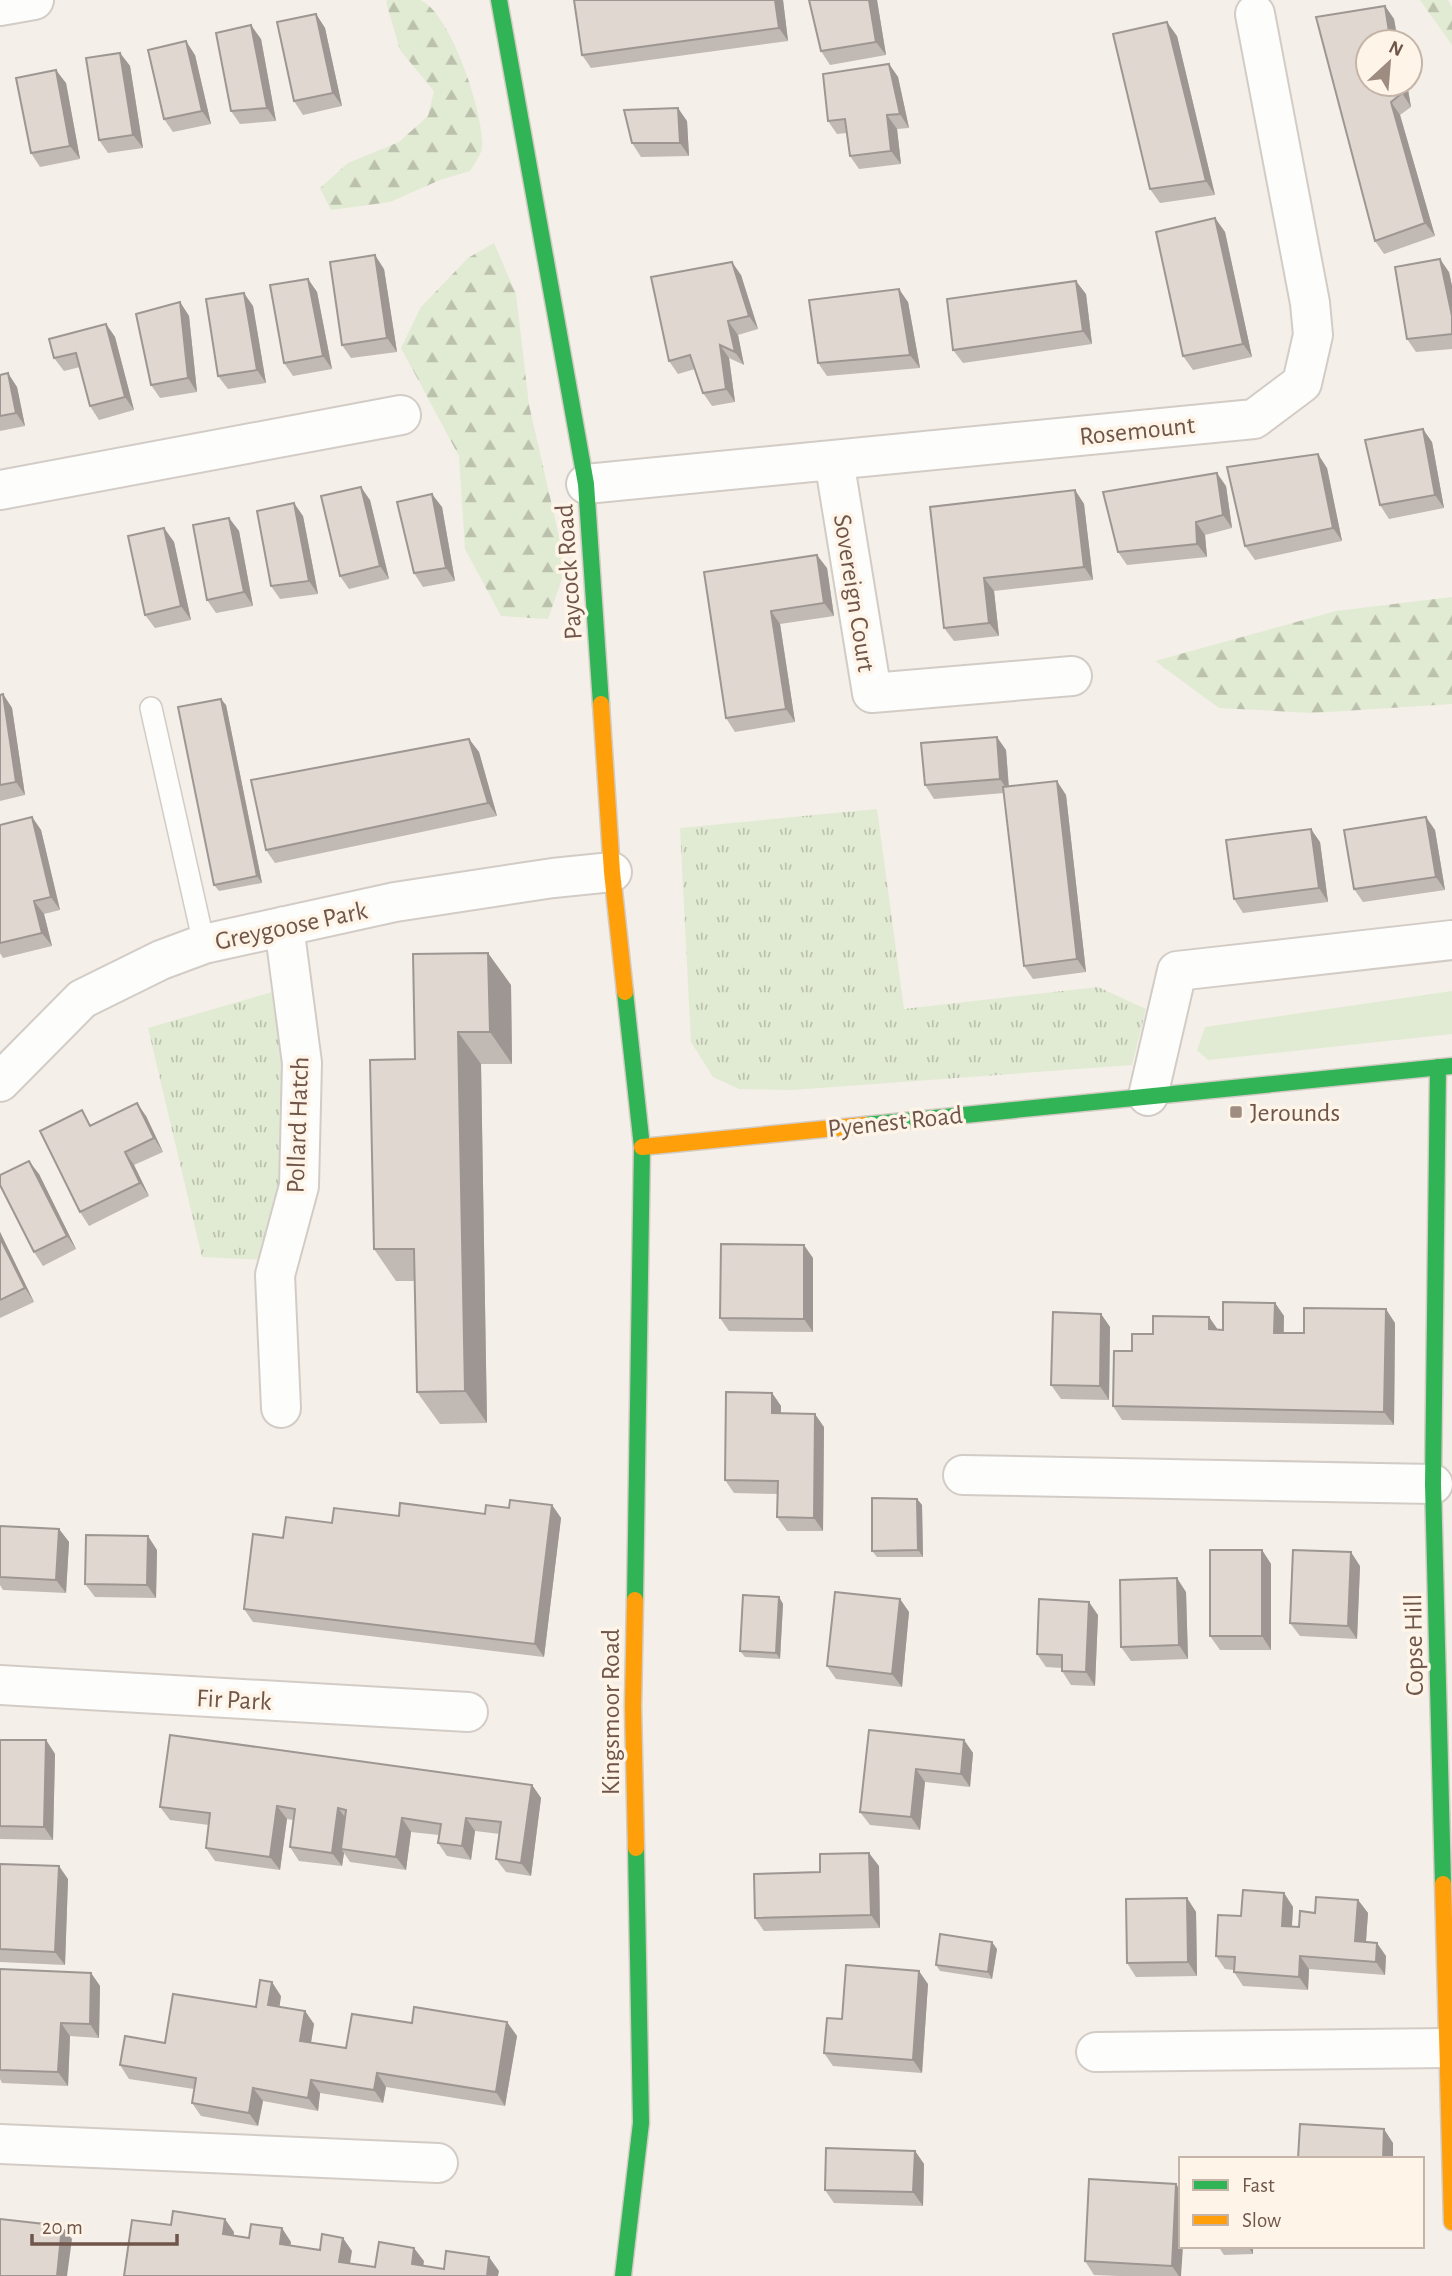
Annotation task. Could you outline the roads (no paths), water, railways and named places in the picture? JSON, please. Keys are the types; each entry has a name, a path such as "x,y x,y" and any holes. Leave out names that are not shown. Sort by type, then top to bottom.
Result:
{"street":[{"path":"0,6 34,0"},
{"name":"Paycock Road","path":"499,0 586,484 612,872 642,1147"},
{"name":"Rosemount","path":"586,484 1254,419 1302,383 1313,334 1310,303 1255,14"},
{"path":"0,489 401,415"},
{"name":"Sovereign Court","path":"834,460 872,693 1072,676"},
{"name":"Greygoose Park","path":"3,1072 82,999 161,960 204,944 395,902 553,878 612,872"},
{"name":"Pollard Hatch","path":"281,1408 275,1275 299,1186 302,1063 284,926"},
{"path":"1148,1096 1177,971 1452,940"},
{"name":"Pyenest Road","path":"642,1147 1445,1066"},
{"name":"Copse Hill","path":"1445,1066 1433,1484 1452,2222"},
{"name":"Kingsmoor Road","path":"623,2276 641,2123 633,1706 642,1147"},
{"path":"963,1475 1433,1484"},
{"name":"Fir Park","path":"0,1685 468,1712"},
{"path":"1096,2052 1447,2048"},
{"path":"0,2144 438,2163"}],"lane":[{"path":"151,708 204,944"}],"place":[{"name":"Jerounds","path":"1236,1112"}]}
